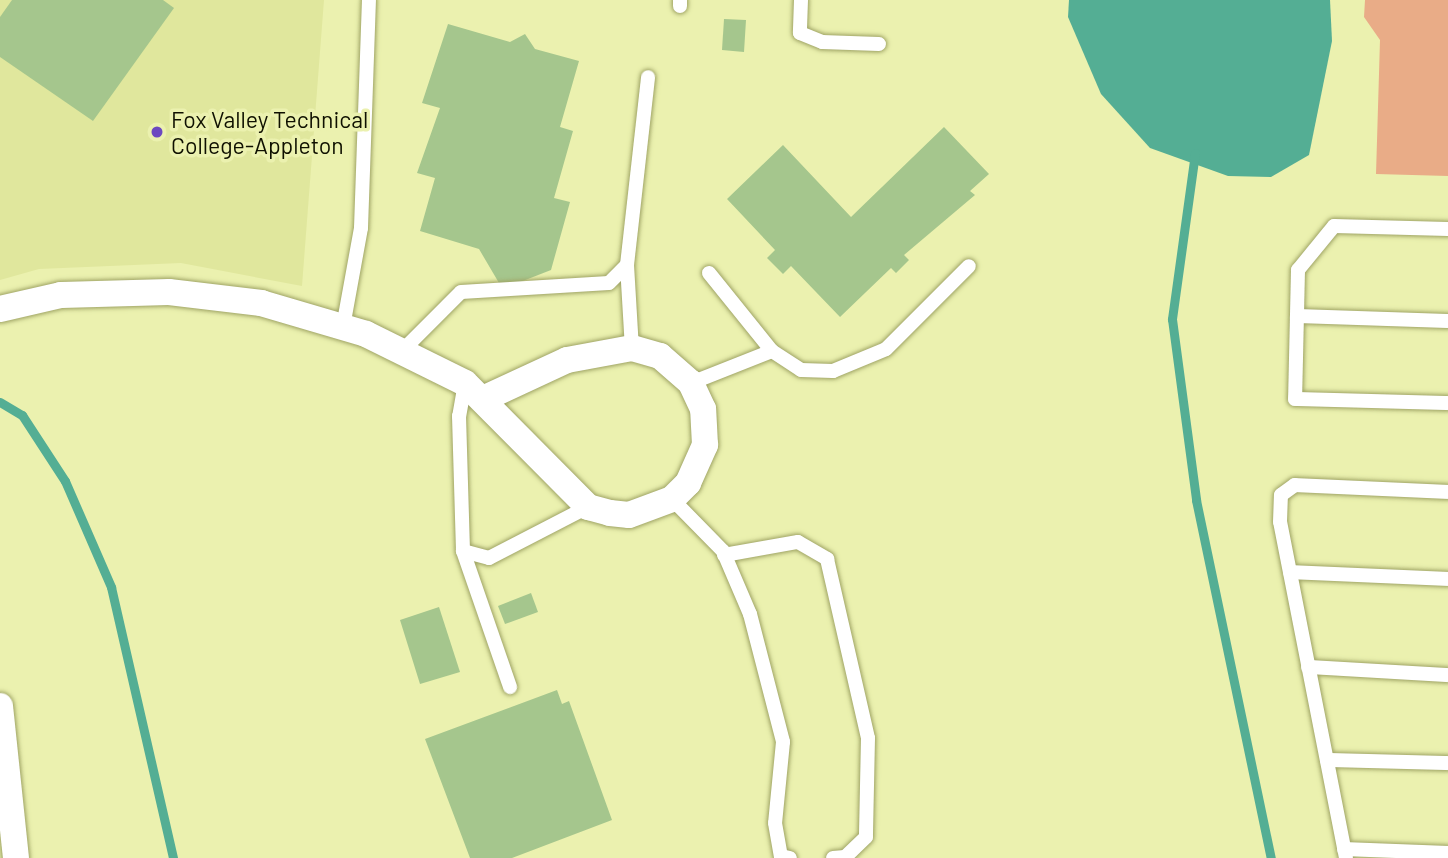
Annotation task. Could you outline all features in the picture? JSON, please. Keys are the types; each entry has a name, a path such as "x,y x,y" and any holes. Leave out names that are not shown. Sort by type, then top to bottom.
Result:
{"street":[{"path":"0,309 61,295 169,292 261,303 344,327 402,351 475,391 511,433 588,507 629,515 672,499 688,483 705,445 702,409 691,383 660,356 632,348 567,360 475,391"},
{"path":"0,706 16,858"}],"lane":[{"path":"344,327 361,228 369,0"},
{"path":"801,0 800,33 822,43 879,44"},
{"path":"632,348 627,265 648,77"},
{"path":"1448,229 1334,226 1298,270 1295,399 1448,403"},
{"path":"402,351 461,292 609,283 627,265"},
{"path":"709,273 772,351 801,370 833,371 886,349 969,266"},
{"path":"1297,316 1448,321"},
{"path":"691,383 772,351"},
{"path":"475,391 463,551 510,687"},
{"path":"1448,492 1295,485 1282,495 1281,508 1290,572 1345,853 1448,853"},
{"path":"672,499 724,555 750,614 783,742 775,823 781,856 790,858"},
{"path":"463,551 489,558 588,507"},
{"path":"724,555 798,542 827,559 868,738 866,837 845,857 833,858"},
{"path":"1290,572 1448,579"},
{"path":"1308,667 1448,676"},
{"path":"1326,760 1448,763"}],"shaded area":[{"name":"Fox Valley Technical College-Appleton","path":"0,0 324,0 302,286 181,263 39,269 0,280"},
{"path":"1365,0 1448,0 1448,176 1376,174 1380,40 1364,17"}],"water":[{"path":"1069,0 1330,0 1332,41 1309,155 1271,177 1228,176 1150,148 1101,94 1068,17"}],"building":[{"path":"12,0 163,0 174,8 93,121 0,57 0,17"},
{"path":"724,19 746,20 744,52 722,50"},
{"path":"448,24 510,42 525,34 535,49 579,61 560,127 573,131 554,198 570,202 551,270 510,286 499,283 479,249 420,231 435,178 417,173 440,108 422,103"},
{"path":"944,127 989,174 970,191 975,195 904,255 909,260 896,273 891,268 840,317 791,266 783,274 767,258 775,250 727,199 783,145 851,217"},
{"path":"531,593 538,612 505,624 498,606"},
{"path":"439,607 460,672 420,684 400,620"},
{"path":"557,690 562,704 569,701 612,820 512,858 470,858 425,739"}],"waterway":[{"path":"1195,153 1172,319 1196,500 1271,858"},
{"path":"0,402 22,415 65,481 111,587 173,858"}],"place":[{"name":"Fox Valley Technical College-Appleton","path":"157,132"}]}
